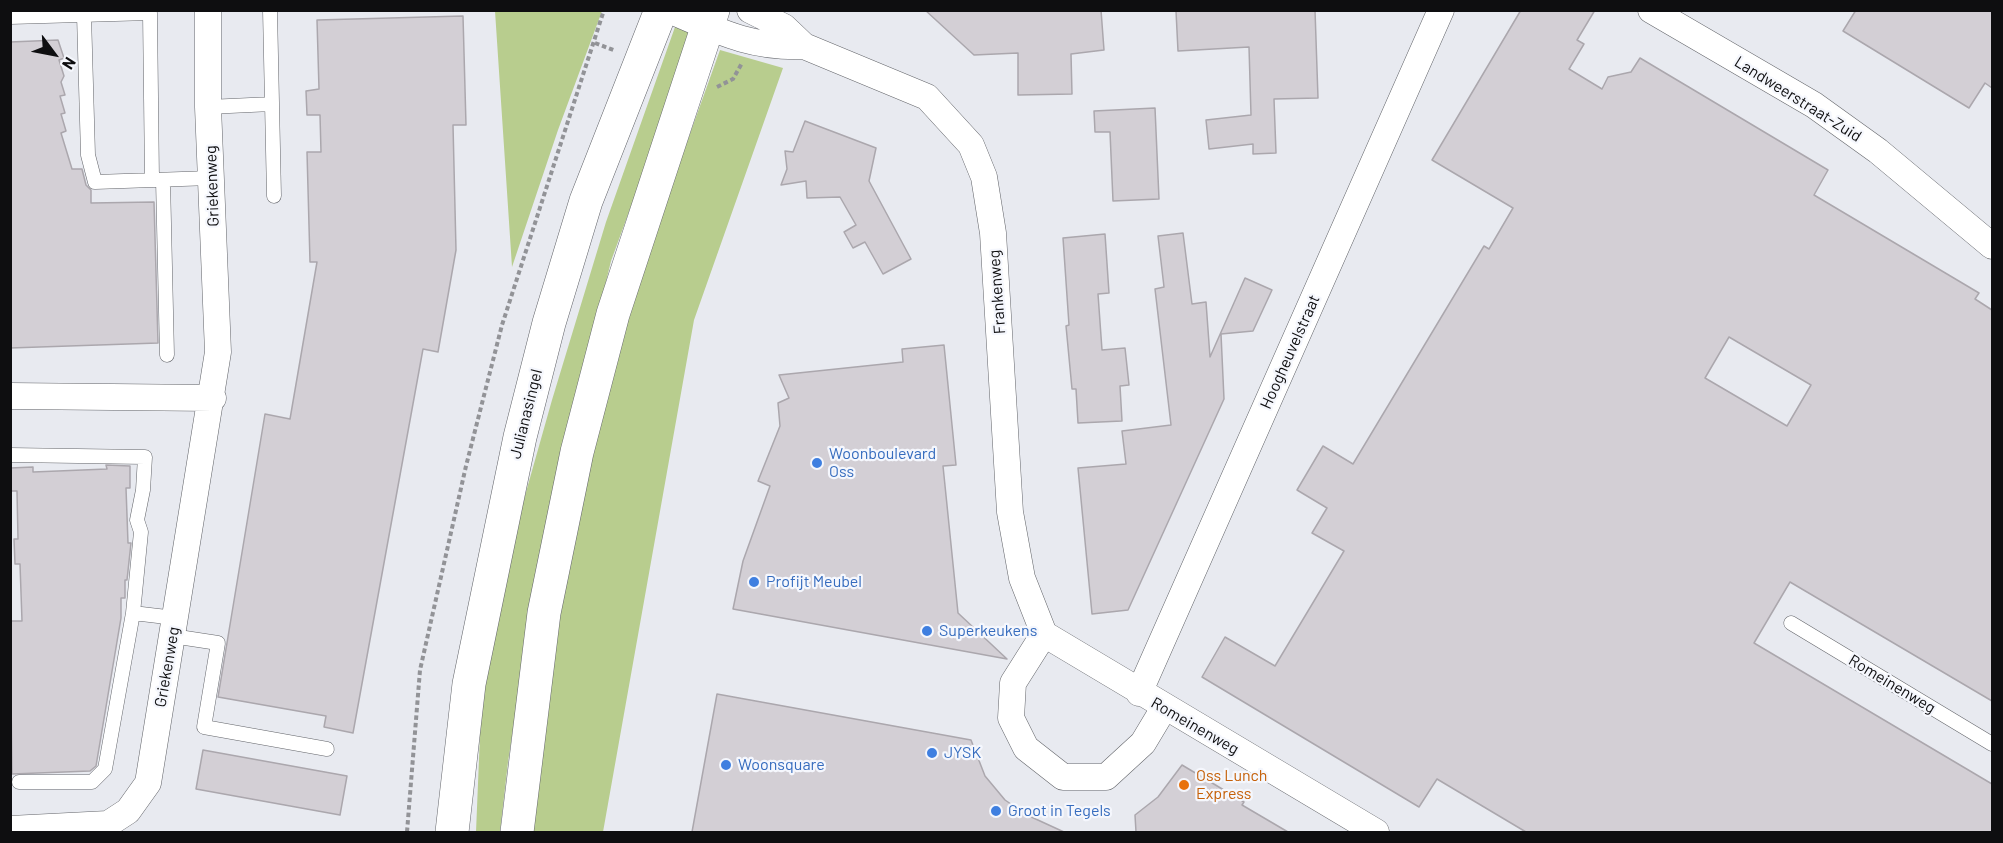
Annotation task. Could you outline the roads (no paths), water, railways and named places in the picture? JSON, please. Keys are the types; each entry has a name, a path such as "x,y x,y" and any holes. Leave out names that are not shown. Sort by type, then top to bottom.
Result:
{"main road":[{"name":"Julianasingel","path":"452,832 469,684 520,437 549,323 586,201 661,10"},
{"path":"517,832 544,613 577,452 613,314 710,18"}],"street":[{"name":"Griekenweg","path":"10,829 108,824 128,811 148,783 213,398 218,352 208,107 208,10"},
{"name":"Frankenweg","path":"669,10 710,18 749,43 774,47 804,46"},
{"name":"Frankenweg","path":"750,10 784,27 804,46 927,97 971,145 984,177 993,233 1010,512 1022,578 1044,634"},
{"name":"Hoogheuvelstraat","path":"1139,693 1441,10"},
{"name":"Landweerstraat-Zuid","path":"1650,10 1814,105 1878,151 1992,246"},
{"path":"10,396 213,398"},
{"path":"1139,693 1044,634 1014,683 1011,718 1026,748 1063,777 1106,777 1143,743 1164,708"},
{"name":"Romeinenweg","path":"1139,693 1376,832"}],"lane":[{"path":"270,10 274,196"},
{"path":"10,17 150,13 167,355"},
{"path":"84,15 87,155 95,182 211,178"},
{"path":"208,107 272,104"},
{"path":"10,456 145,457 143,490 137,520 141,532 133,613 105,769 92,782 19,782"},
{"path":"133,613 218,643 204,727 327,749"},
{"name":"Romeinenweg","path":"1791,623 1992,744"}],"place":[{"name":"Woonboulevard Oss","path":"817,463"},
{"name":"Profijt Meubel","path":"754,582"},
{"name":"Superkeukens","path":"927,631"},
{"name":"JYSK","path":"932,753"},
{"name":"Woonsquare","path":"726,765"},
{"name":"Oss Lunch Express","path":"1184,785"},
{"name":"Groot in Tegels","path":"996,811"}]}
